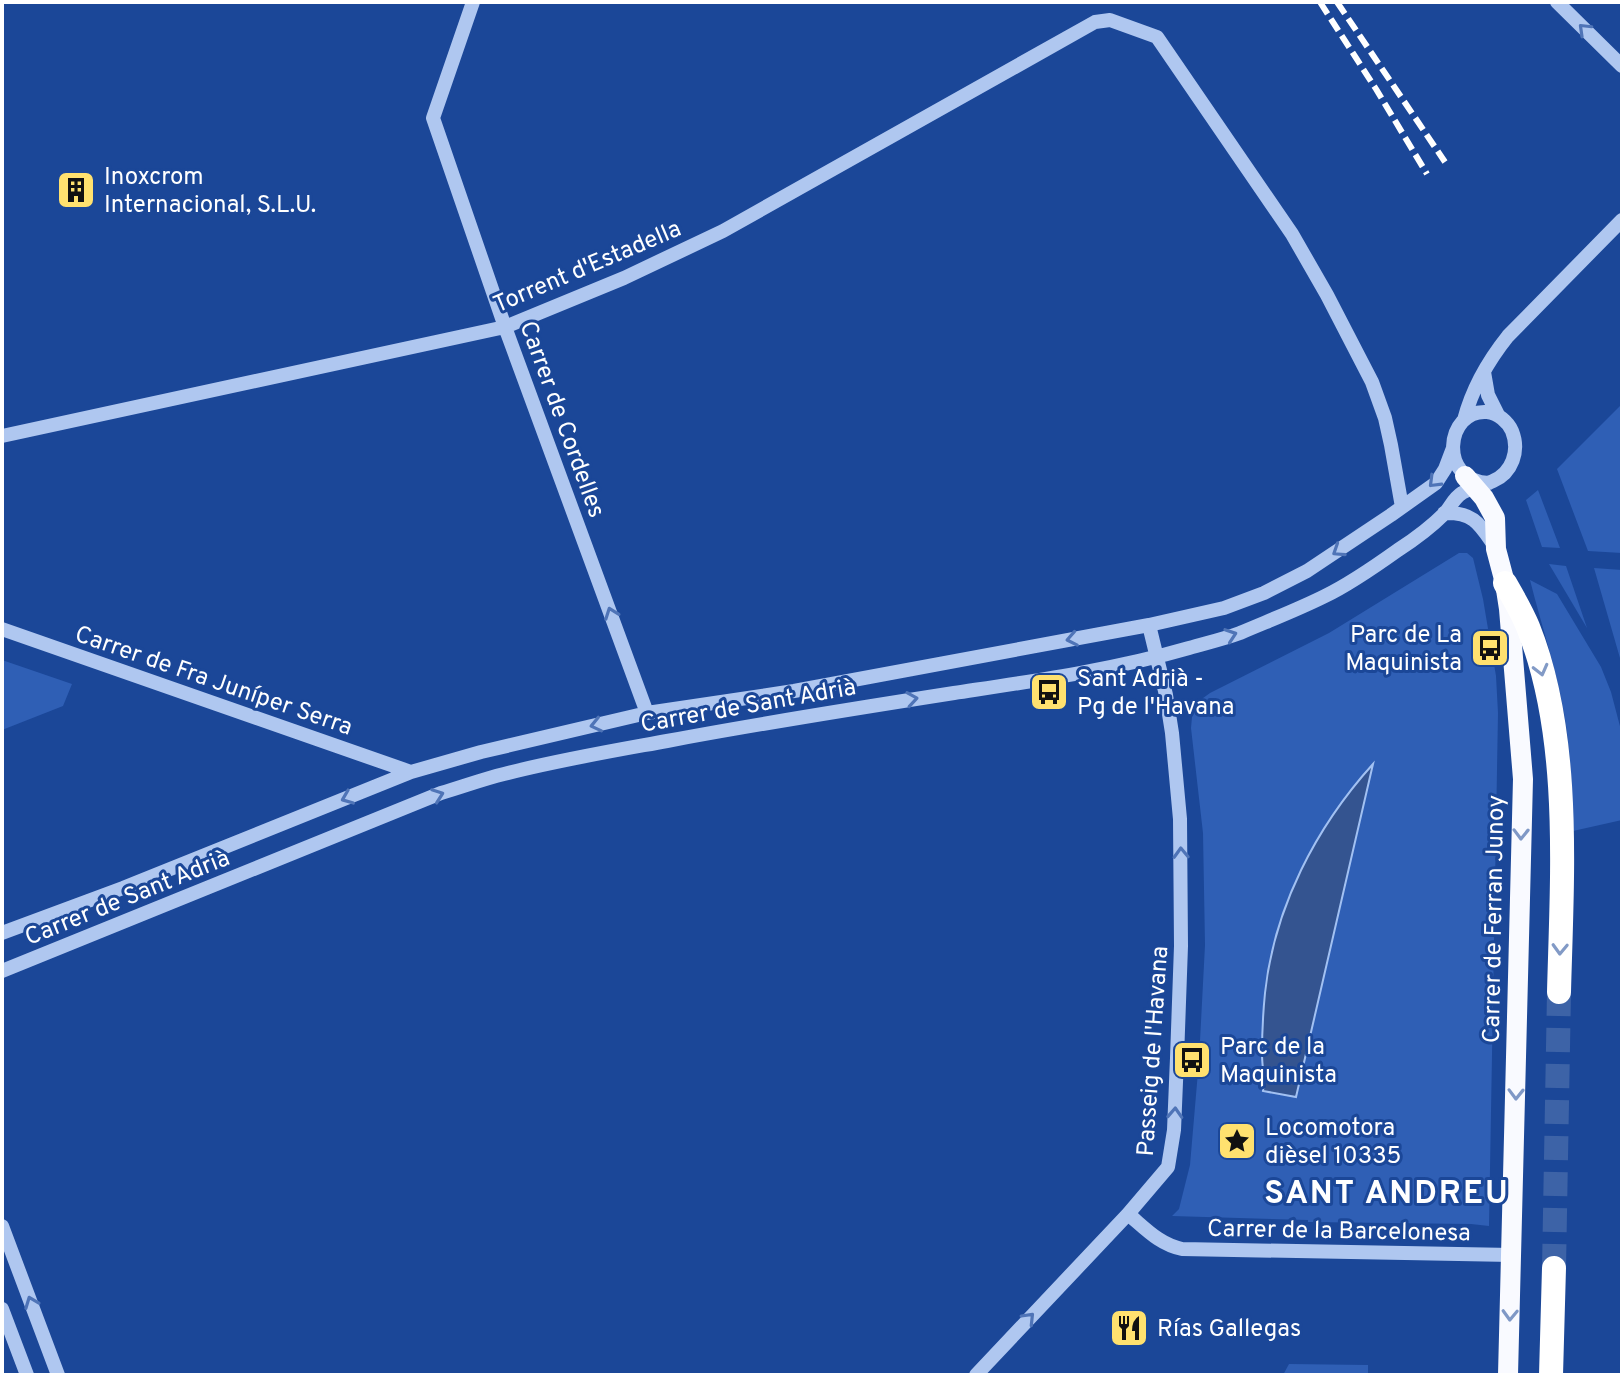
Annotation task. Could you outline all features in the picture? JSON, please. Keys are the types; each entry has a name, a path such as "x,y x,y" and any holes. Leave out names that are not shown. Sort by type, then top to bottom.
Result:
{"highway":[{"path":"1505,583 1527,625 1550,707 1562,835 1559,992"},
{"path":"1551,1375 1554,1268"}],"main road":[{"name":"Carrer de Ferran Junoy","path":"1477,482 1495,518 1496,549 1509,609 1523,779 1508,1375"}],"street":[{"name":"Carrer de Cordelles","path":"473,2 433,118 505,327 647,713"},
{"path":"1557,2 1622,66"},
{"name":"Torrent d'Estadella","path":"2,436 505,327 624,278 723,231 1095,22 1110,20 1157,37 1292,234 1372,382 1385,418 1402,507"},
{"path":"1484,372 1488,395 1498,415 1511,428 1516,448 1506,472 1496,480 1477,482 1456,464 1453,448 1469,399 1484,372 1494,354 1508,336 1622,220"},
{"path":"1464,420 1486,412 1498,415"},
{"name":"Carrer de Sant Adrià","path":"2,933 123,888 411,772 481,752 647,713 794,691 1149,625 1224,608 1264,593 1307,571 1402,507 1436,483 1453,448"},
{"name":"Carrer de Sant Adrià","path":"2,971 441,793 503,774 776,720 1045,679 1157,657 1236,635 1328,595 1399,549 1477,482"},
{"path":"1444,513 1467,515 1478,524 1496,549"},
{"name":"Passeig de l'Havana","path":"976,1375 1128,1214 1168,1167 1176,1087 1181,917 1180,819 1166,695 1149,625"},
{"name":"Carrer de Fra Juníper Serra","path":"2,629 411,772"},
{"name":"Carrer de la Barcelonesa","path":"1128,1214 1158,1240 1182,1249 1512,1255"},
{"path":"2,1226 58,1375"},
{"path":"2,1309 27,1375"}],"shaded area":[{"path":"1620,406 1622,553 1588,551 1557,469"},
{"path":"1538,490 1560,548 1542,547 1526,500"},
{"path":"1459,553 1467,553 1473,558 1483,599 1496,676 1498,713 1489,1226 1172,1216 1179,1209 1190,1165 1205,945 1203,833 1192,717 1199,701 1210,693 1329,633"},
{"path":"1549,564 1566,566 1587,628"},
{"path":"1594,568 1622,570 1622,665"},
{"path":"1530,580 1557,594 1601,667 1611,692 1622,734 1622,820 1573,831 1570,757 1564,713"},
{"path":"2,660 72,684 63,706 2,730"},
{"path":"1373,764 1296,1097 1263,1091 1264,1001 1270,961 1288,900 1333,814"},
{"path":"1289,1364 1368,1365 1368,1375 1283,1375"}],"tunnel":[{"path":"1554,1268 1559,992"}],"railway":[{"path":"1320,2 1427,174"},
{"path":"1337,2 1445,162"}],"place":[{"name":"Inoxcrom Internacional, S.L.U.","path":"76,190"},
{"name":"Parc de La Maquinista","path":"1490,648"},
{"name":"Sant Adrià - Pg de l'Havana","path":"1049,692"},
{"name":"Parc de la Maquinista","path":"1192,1060"},
{"name":"Locomotora dièsel 10335","path":"1237,1141"},
{"name":"Rías Gallegas","path":"1129,1328"}],"district":[{"name":"SANT ANDREU","path":"1387,1192"}]}
